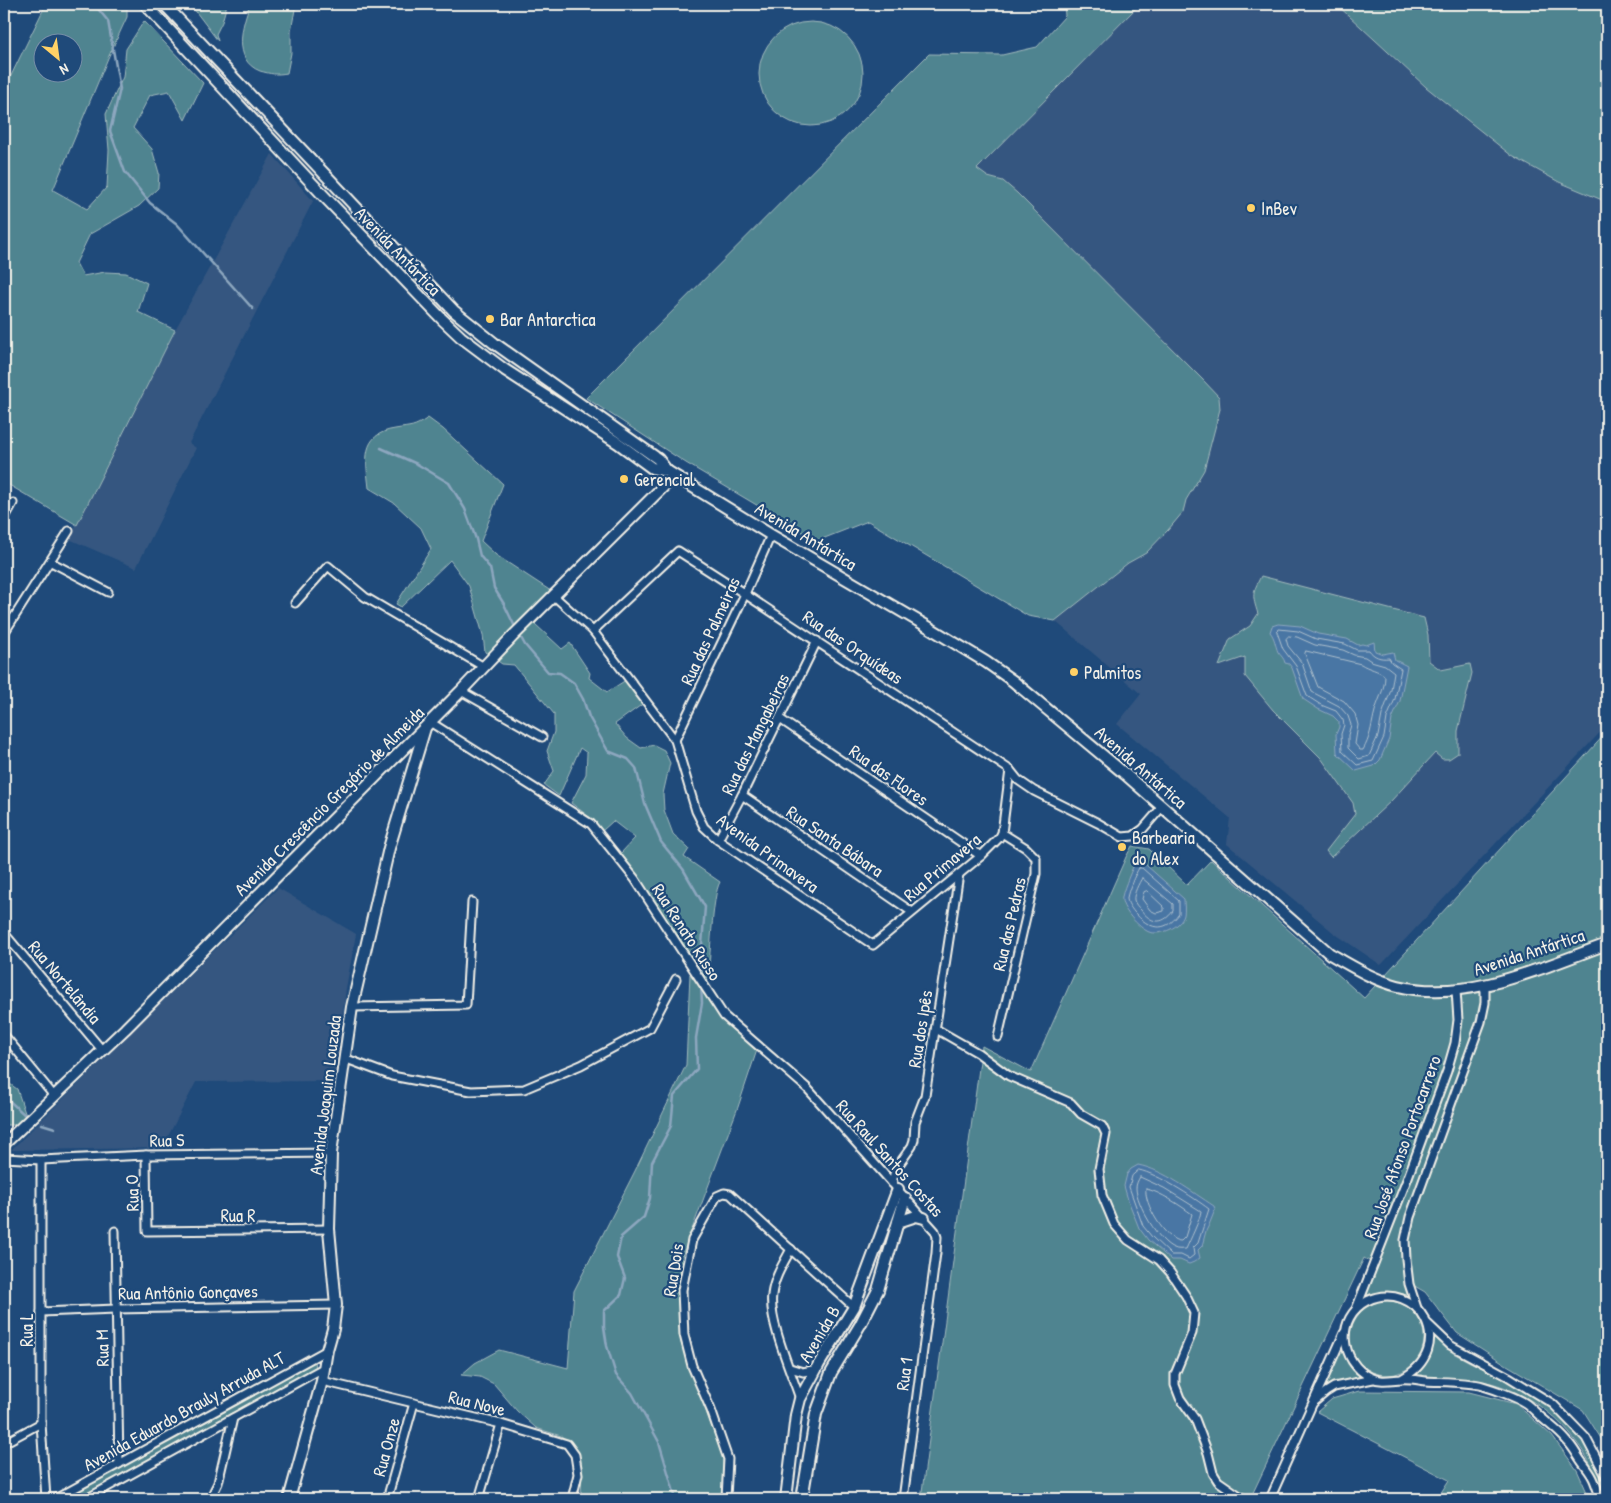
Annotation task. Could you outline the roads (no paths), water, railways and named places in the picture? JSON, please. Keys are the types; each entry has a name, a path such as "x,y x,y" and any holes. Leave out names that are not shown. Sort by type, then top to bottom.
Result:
{"main road":[{"name":"Avenida Antártica","path":"145,4 322,194 446,323 482,354 618,443 652,468 671,474 770,535 925,625 1006,676 1045,706 1330,954 1356,969 1398,986 1422,990 1456,990 1485,985 1517,976 1607,944"},
{"name":"Avenida Antártica","path":"164,4 454,311 494,343 658,459 671,474"},
{"path":"446,323 462,327 485,341 494,343"},
{"name":"Avenida Crescêncio Gregório de Almeida","path":"4,1144 102,1050 461,692 671,474"},
{"name":"Avenida Joaquim Louzada","path":"289,1499 322,1381 327,1350 333,1329 336,1305 329,1229 331,1153 352,1007 390,848 428,725"},
{"name":"Avenida B","path":"786,1499 796,1415 800,1399 854,1307 895,1186"},
{"name":"Avenida B","path":"802,1499 816,1414 830,1373 860,1325 878,1290 905,1198"},
{"path":"898,1222 916,1216 924,1218"}],"street":[{"path":"4,519 13,503"},
{"path":"4,633 69,532"},
{"name":"Rua das Palmeiras","path":"675,740 746,594 770,535"},
{"name":"Rua das Orquídeas","path":"593,631 678,551 746,594 1010,770 1018,780 1034,791 1122,837 1133,836 1143,829 1162,807"},
{"path":"51,562 108,592"},
{"path":"295,603 328,566 365,597 484,667"},
{"name":"Avenida Primavera","path":"553,595 593,631 675,740 696,811 704,827 718,840 873,945"},
{"name":"Rua das Mangabeiras","path":"718,840 780,719 817,641"},
{"path":"461,692 542,736"},
{"name":"Rua das Flores","path":"780,719 980,856"},
{"name":"Rua Renato Russo","path":"428,725 591,824 635,879 724,1016 807,1088"},
{"name":"Rua Primavera","path":"873,945 1000,838 1010,770"},
{"name":"Rua Santa Bábara","path":"742,795 912,912"},
{"name":"Rua das Pedras","path":"998,1037 1036,874 1036,858 1026,848 1002,833"},
{"name":"Rua dos Ipês","path":"895,1186 895,1170 912,1146 915,1122 925,1096 959,874"},
{"path":"352,1007 466,1005 472,902"},
{"name":"Rua Nortelândia","path":"4,933 102,1050"},
{"path":"344,1058 392,1076 471,1091 524,1089 582,1065 650,1028 676,979"},
{"name":"Rua José Afonso Portocarrero","path":"1485,985 1485,1003 1481,1022 1410,1217 1405,1240 1409,1284 1418,1309 1428,1324 1450,1345 1509,1377 1553,1404 1586,1438 1607,1478"},
{"name":"Rua José Afonso Portocarrero","path":"1373,1379 1352,1363 1347,1351 1345,1338 1347,1325 1355,1311 1408,1177 1447,1071 1456,1043 1458,1020 1456,990"},
{"path":"936,1030 978,1053 1009,1076 1071,1103 1081,1114 1102,1126 1106,1134 1099,1169 1102,1196 1114,1224 1128,1240 1159,1260 1170,1272 1186,1296 1194,1313 1192,1333 1174,1374 1175,1385 1180,1398 1195,1420 1208,1453 1213,1473 1218,1481 1244,1499"},
{"path":"4,1035 54,1096"},
{"name":"Rua Raul Santos Costas","path":"807,1088 935,1231 937,1237 936,1253"},
{"name":"Rua S","path":"4,1158 41,1160 331,1153"},
{"name":"Rua O","path":"146,1156 147,1231"},
{"name":"Rua L","path":"41,1160 41,1423 46,1499"},
{"name":"Rua Dois","path":"726,1499 728,1459 711,1410 692,1366 684,1335 682,1290 692,1240 718,1196 724,1193 730,1194 854,1307"},
{"name":"Rua R","path":"147,1231 329,1229"},
{"name":"Rua M","path":"115,1230 119,1464"},
{"path":"791,1249 777,1275 772,1296 774,1321 800,1399"},
{"name":"Rua 1","path":"903,1499 936,1253"},
{"name":"Rua José Afonso Portocarrero","path":"1355,1311 1366,1302 1379,1297 1393,1296 1406,1300 1418,1309"},
{"name":"Rua Antônio Gonçaves","path":"41,1312 336,1305"},
{"path":"1401,1379 1413,1372 1422,1363 1428,1351 1430,1338 1428,1324"},
{"path":"1270,1499 1347,1325"},
{"name":"Avenida Eduardo Brauly Arruda ALT","path":"55,1499 327,1350"},
{"name":"Avenida Eduardo Brauly Arruda ALT","path":"86,1499 325,1367"},
{"path":"790,1368 803,1372 817,1369"},
{"path":"1312,1404 1334,1387 1373,1379 1387,1381 1401,1379 1481,1385 1524,1403 1567,1440 1593,1478 1601,1499"},
{"name":"Rua Nove","path":"322,1381 501,1424 567,1444 575,1455 578,1474 572,1499"},
{"name":"Rua Onze","path":"387,1499 414,1403"},
{"path":"210,1499 218,1483 233,1418"},
{"path":"4,1443 41,1423"},
{"path":"479,1499 501,1424"},
{"path":"93,1495 100,1499"}],"water":[{"path":"1278,624 1300,626 1318,634 1347,639 1358,645 1374,642 1375,651 1383,654 1393,652 1395,660 1407,666 1400,701 1392,719 1389,739 1380,760 1374,766 1356,771 1337,753 1336,734 1339,722 1333,716 1303,699 1292,668 1289,664 1285,663 1278,652 1270,632 1272,626"},
{"path":"1137,857 1184,899 1182,919 1170,930 1154,933 1145,930 1124,907 1122,901 1123,893"},
{"path":"1138,1165 1168,1176 1214,1206 1215,1210 1202,1246 1198,1250 1200,1258 1194,1262 1189,1264 1180,1260 1171,1260 1148,1240 1139,1228 1124,1186 1127,1174"}],"waterway":[{"path":"94,4 108,21 120,89 110,131 125,172 150,203 177,224 253,309"},
{"path":"381,448 417,464 449,483 465,509 480,556 490,568 494,588 516,629"},
{"path":"519,634 525,645 548,672 560,673 574,683 583,699 589,717 608,751 628,759 636,768 645,804 661,842 683,869 705,907 701,977"},
{"path":"676,1499 659,1442 632,1393 616,1375 607,1346 604,1311 621,1295 625,1278 617,1257 621,1237 644,1217 650,1198 652,1162 671,1126 674,1096 697,1069 696,1038 702,1003 701,985"},
{"path":"4,1096 26,1116"},
{"path":"42,1124 55,1128"}],"place":[{"name":"InBev","path":"1251,208"},
{"name":"Bar Antarctica","path":"490,319"},
{"name":"Gerencial","path":"624,479"},
{"name":"Palmitos","path":"1074,672"},
{"name":"Barbearia do Alex","path":"1122,847"}]}
